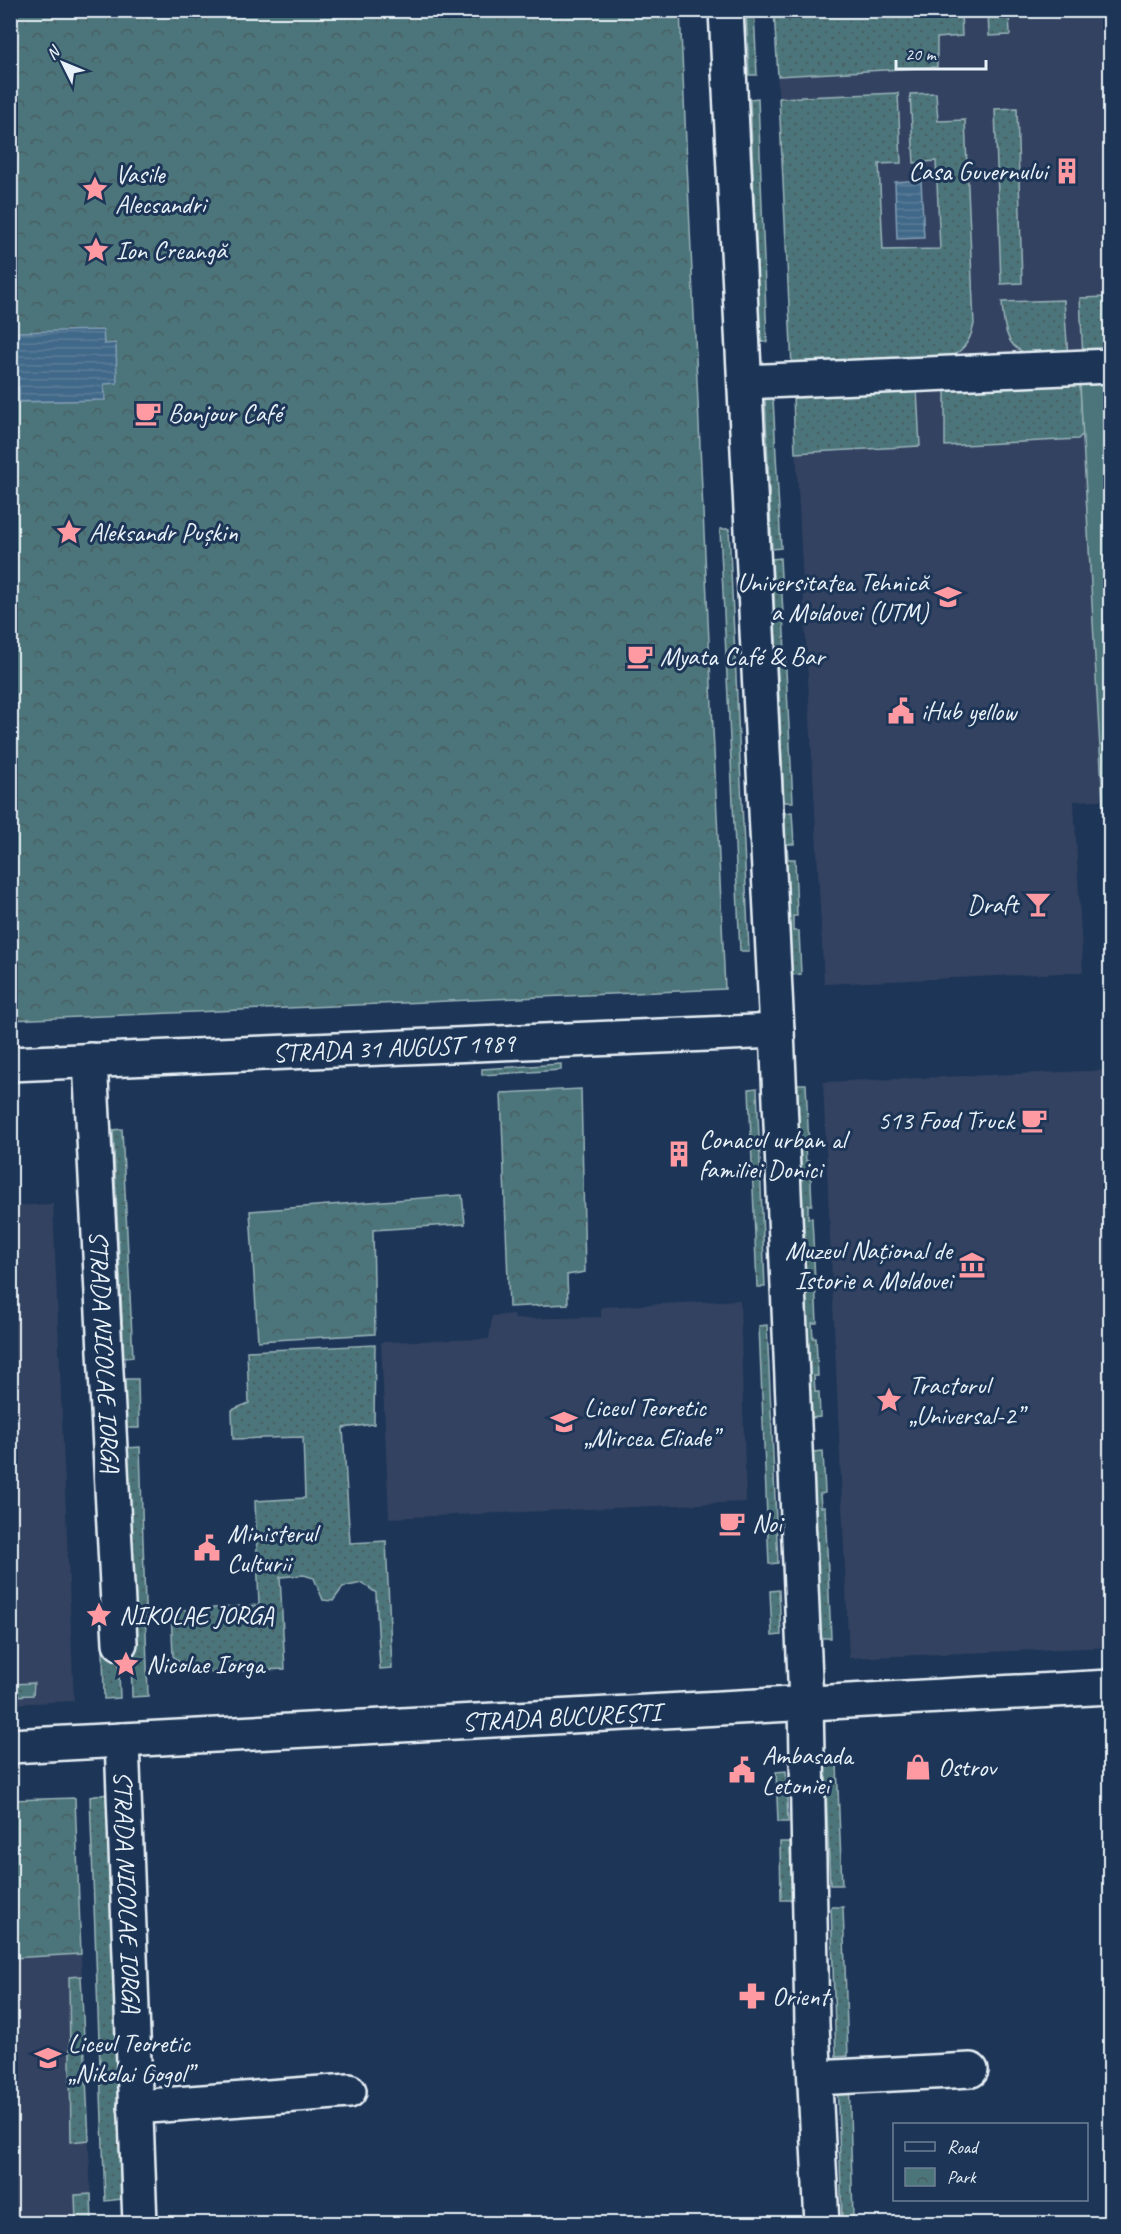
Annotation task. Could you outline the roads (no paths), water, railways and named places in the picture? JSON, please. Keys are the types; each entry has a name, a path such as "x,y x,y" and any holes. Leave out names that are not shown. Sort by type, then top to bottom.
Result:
{"main road":[{"path":"726,10 777,1031 806,1702 815,2078 822,2223"},
{"path":"745,382 1110,366"},
{"name":"STRADA 31 AUGUST 1989","path":"10,1064 777,1031"},
{"name":"STRADA NICOLAE IORGA","path":"90,1060 120,1643"},
{"name":"STRADA BUCUREȘTI","path":"10,1746 1110,1687"},
{"name":"STRADA NICOLAE IORGA","path":"122,1740 140,2223"},
{"path":"815,2078 971,2070"},
{"path":"135,2107 349,2091"}],"place":[{"name":"Casa Guvernului","path":"1067,171"},
{"name":"Vasile Alecsandri","path":"95,189"},
{"name":"Ion Creangă","path":"96,250"},
{"name":"Bonjour Café","path":"148,413"},
{"name":"Aleksandr Pușkin","path":"69,532"},
{"name":"Universitatea Tehnică a Moldovei (UTM)","path":"948,597"},
{"name":"Myata Café & Bar","path":"640,656"},
{"name":"iHub yellow","path":"901,711"},
{"name":"Draft","path":"1038,904"},
{"name":"513 Food Truck","path":"1034,1120"},
{"name":"Conacul urban al familiei Donici","path":"679,1154"},
{"name":"Muzeul Național de Istorie a Moldovei","path":"972,1265"},
{"name":"Tractorul „Universal-2”","path":"889,1400"},
{"name":"Liceul Teoretic „Mircea Eliade”","path":"564,1422"},
{"name":"Noi","path":"732,1523"},
{"name":"Ministerul Culturii","path":"207,1548"},
{"name":"NIKOLAE JORGA","path":"99,1615"},
{"name":"Nicolae Iorga","path":"126,1664"},
{"name":"Ostrov","path":"918,1767"},
{"name":"Ambasada Letoniei","path":"742,1770"},
{"name":"Orient","path":"752,1996"},
{"name":"Liceul Teoretic „Nikolai Gogol”","path":"48,2058"}]}
